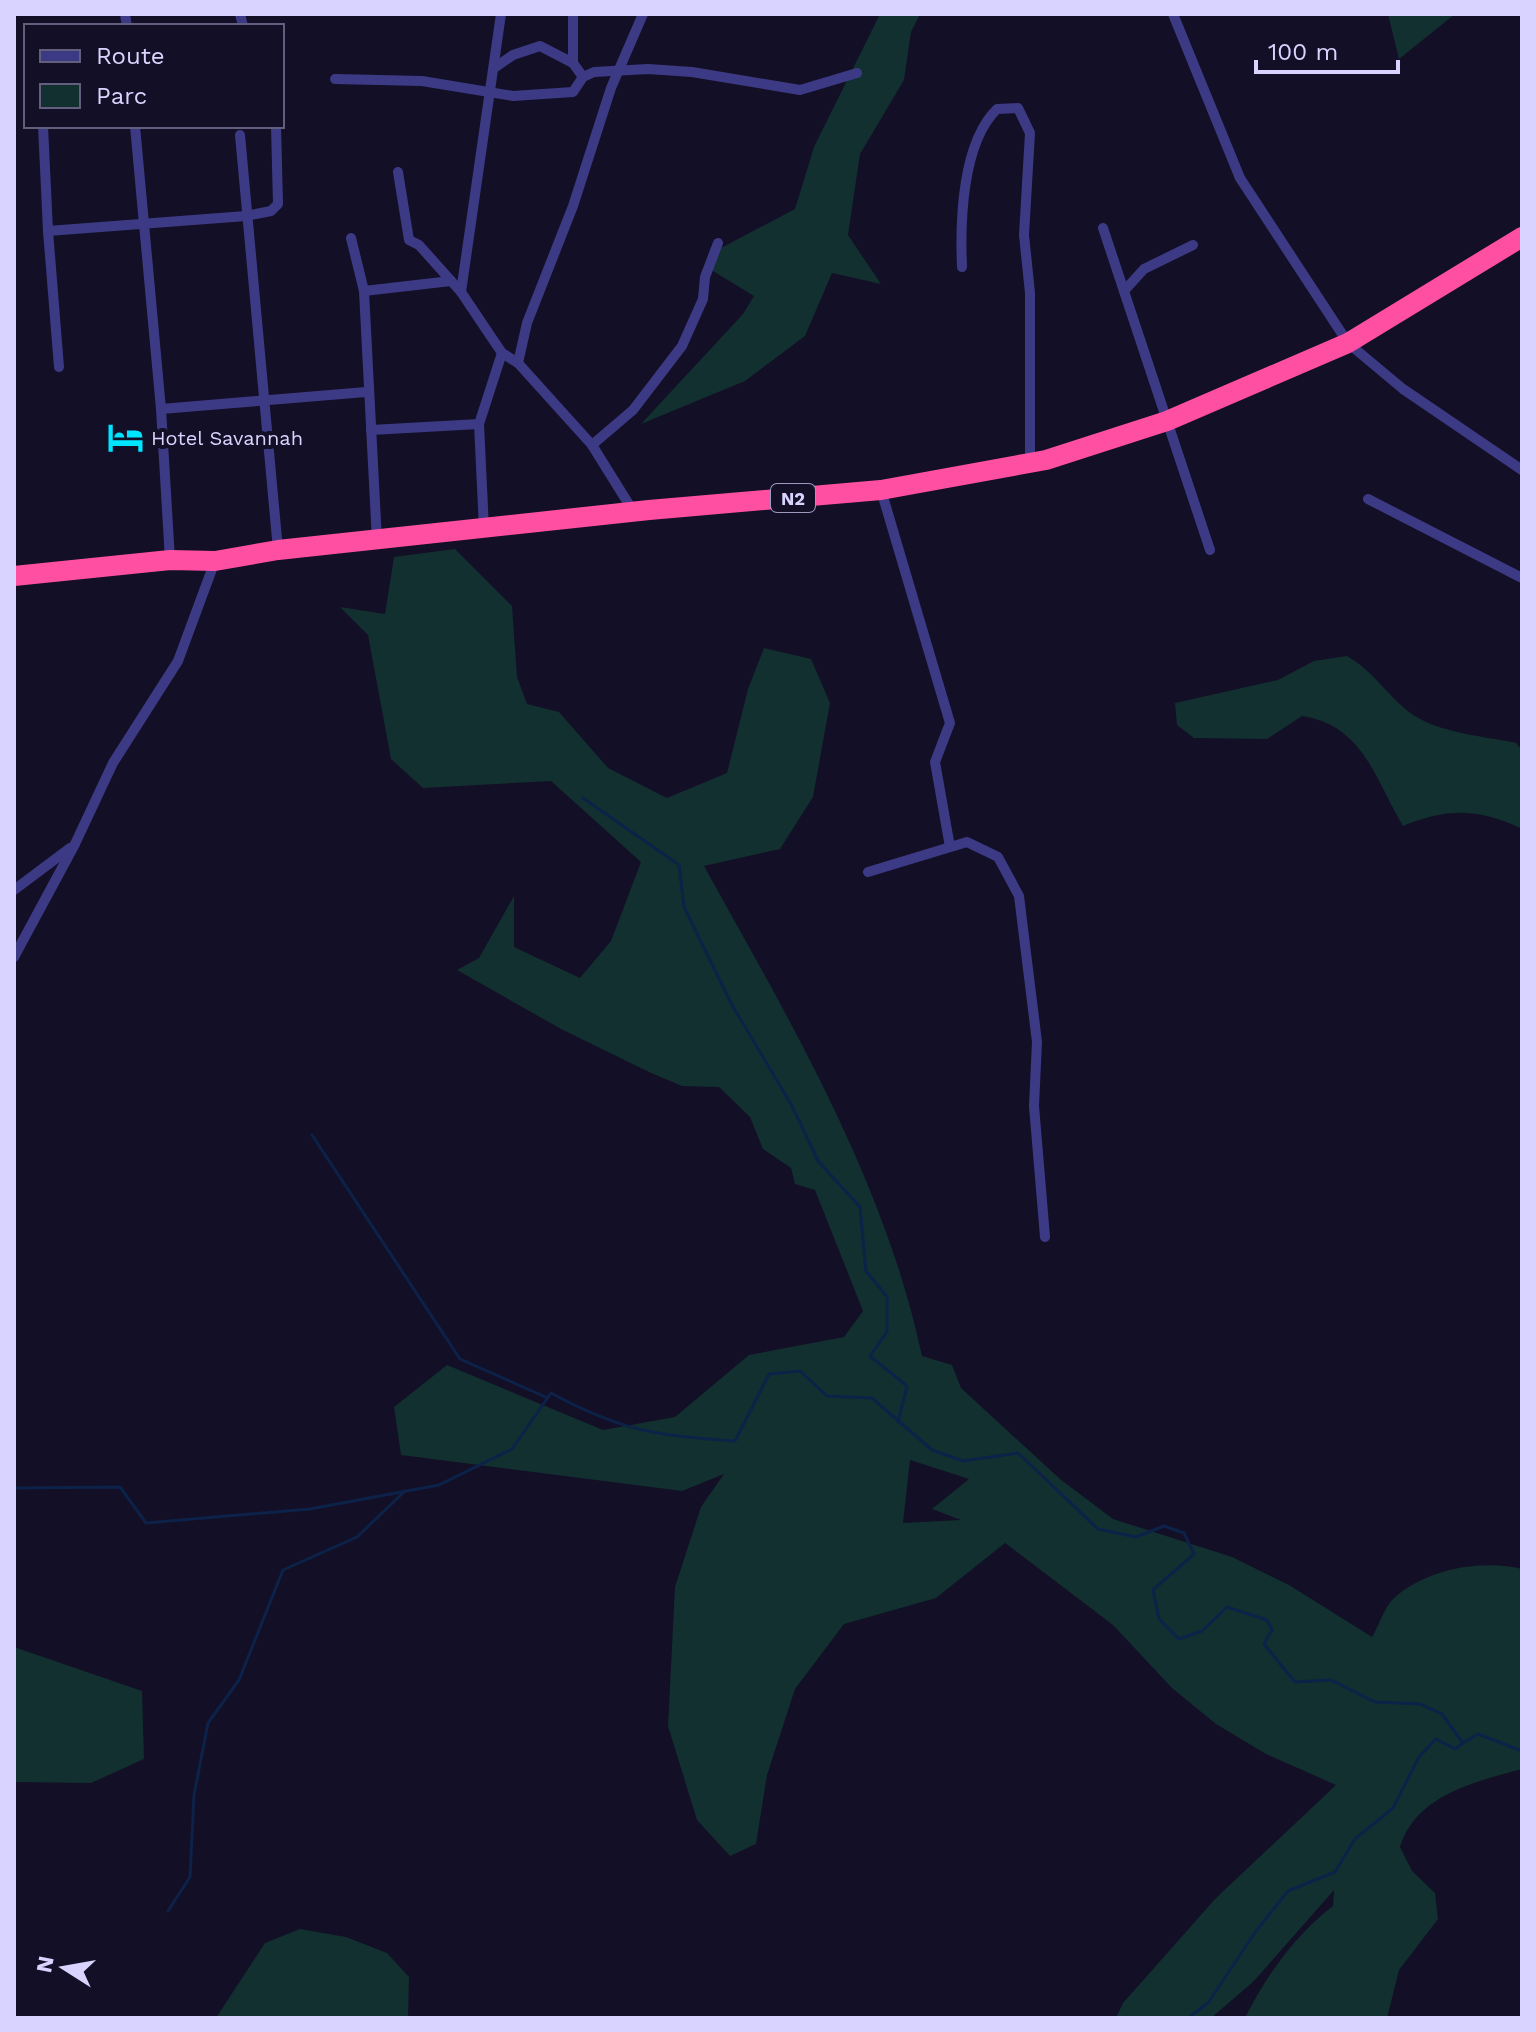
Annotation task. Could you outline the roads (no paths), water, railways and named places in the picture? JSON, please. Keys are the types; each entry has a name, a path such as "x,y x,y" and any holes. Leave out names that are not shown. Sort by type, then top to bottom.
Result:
{"highway":[{"name":"N2","path":"14,576 170,560 215,561 278,550 881,490 1030,463 1167,421 1348,343 1522,237"}],"street":[{"path":"461,292 501,14"},
{"path":"573,14 573,63"},
{"path":"518,363 527,323 573,206 585,162 619,71 643,14"},
{"path":"1173,14 1240,178 1348,343 1403,389 1522,470"},
{"path":"494,68 513,55 540,46 573,63 583,77"},
{"path":"335,79 422,81 488,94 563,94 573,92 583,77 619,71 692,72 800,90 857,73"},
{"path":"962,267 961,204 985,125 997,109 1018,108 1030,133 1024,235 1030,293 1030,463"},
{"path":"43,128 59,367"},
{"path":"135,128 161,409 170,560"},
{"path":"48,231 246,216 271,211 278,204 276,128"},
{"path":"240,135 278,550"},
{"path":"398,172 409,240 419,245 461,292 502,353 518,363 592,445 634,513"},
{"path":"1103,228 1210,550"},
{"path":"351,238 364,291 366,392 377,541"},
{"path":"592,445 633,410 682,346 703,299 705,277 718,243"},
{"path":"1124,291 1144,269 1193,245"},
{"path":"364,291 451,281"},
{"path":"484,529 479,424 502,353"},
{"path":"161,409 366,392"},
{"path":"371,430 479,424"},
{"path":"881,490 950,723 935,762 950,847"},
{"path":"1368,499 1522,578"},
{"path":"14,957 75,844 113,763 178,661 215,561"},
{"path":"868,872 967,842 998,857 1019,896 1037,1042 1034,1106 1045,1237"},
{"path":"14,890 75,844"}],"waterway":[{"path":"583,798 679,865 684,907 732,1005 791,1104 818,1161 860,1207 866,1271 887,1297 887,1332 870,1356 907,1386 898,1422"},
{"path":"312,1135 460,1359 548,1398"},
{"path":"14,1488 120,1487 146,1523 310,1509 439,1485 512,1449 551,1393 619,1424 661,1434 735,1441 769,1374 800,1371 827,1396 872,1398 932,1450 963,1461 1018,1453 1098,1529 1136,1537 1164,1526 1184,1533 1194,1554 1153,1590 1159,1619 1179,1639 1202,1631 1227,1607 1267,1620 1272,1630 1264,1644 1295,1682 1331,1680 1375,1702 1420,1704 1442,1714 1463,1743 1478,1734 1522,1751"},
{"path":"168,1911 190,1877 194,1795 208,1723 239,1680 283,1570 357,1537 404,1492"},
{"path":"1188,2018 1208,2003 1256,1931 1288,1891 1335,1872 1355,1839 1393,1808 1419,1757 1436,1739 1455,1749 1462,1744"}],"place":[{"name":"Hotel Savannah","path":"125,438"}]}
